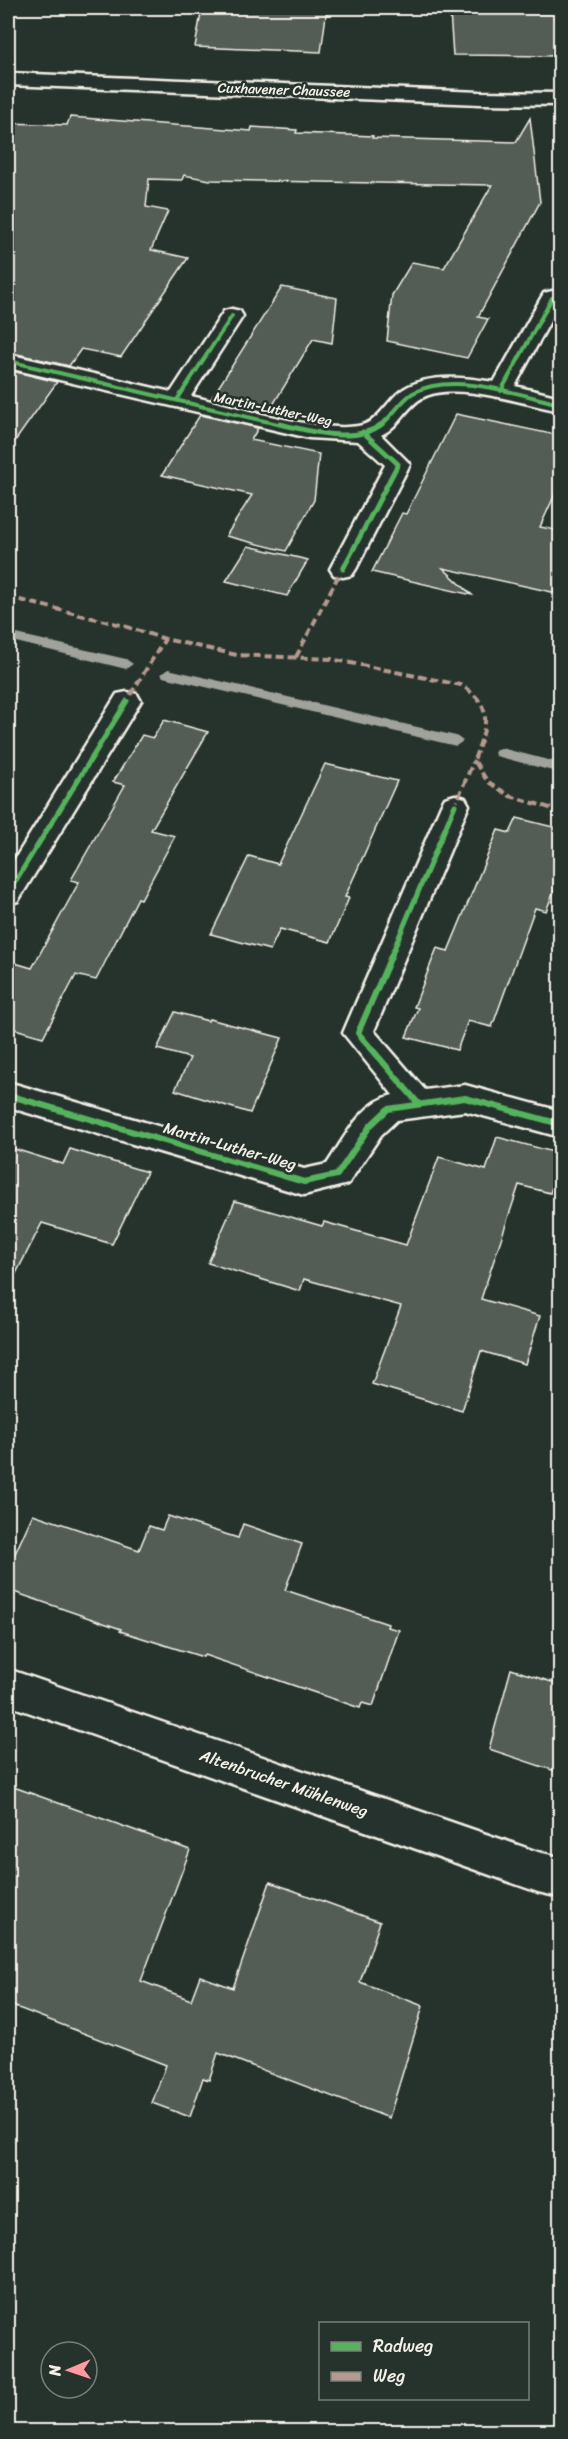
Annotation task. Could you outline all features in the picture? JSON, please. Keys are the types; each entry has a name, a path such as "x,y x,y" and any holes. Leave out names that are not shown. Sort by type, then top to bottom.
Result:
{"street":[{"name":"Cuxhavener Chaussee","path":"8,79 480,98 561,99"},
{"path":"501,392 552,298"},
{"path":"177,400 232,316"},
{"name":"Martin-Luther-Weg","path":"8,361 309,431 342,435 363,432 384,424 400,401 426,388 458,386 561,404"},
{"path":"343,568 398,464 363,432"},
{"path":"8,893 127,701"},
{"path":"418,1103 358,1033 455,805"},
{"name":"Martin-Luther-Weg","path":"8,1095 304,1182 337,1175 370,1126 388,1109 465,1098 561,1124"},
{"name":"Altenbrucher Mühlenweg","path":"8,1687 538,1872 561,1877"}],"building":[{"path":"202,8 327,8 321,52 195,47"},
{"path":"450,12 561,13 561,56 453,55"},
{"path":"70,117 251,131 252,127 297,130 296,133 373,136 372,138 516,142 530,118 540,202 478,317 488,319 467,358 387,341 392,295 412,262 444,268 492,185 210,180 184,175 182,180 149,179 146,207 168,211 151,250 188,258 121,357 81,349 69,366 8,352 8,123 67,125"},
{"path":"282,287 337,298 332,343 313,339 268,413 211,399"},
{"path":"8,370 57,382 8,451"},
{"path":"456,414 561,436 561,481 540,527 561,531 561,594 443,568 472,595 372,572 402,513 406,514"},
{"path":"200,415 258,428 251,440 319,454 314,500 286,551 226,536 252,495 162,475"},
{"path":"248,546 308,560 287,596 226,581"},
{"path":"164,720 208,732 151,830 175,836 141,899 138,898 96,980 76,975 43,1037 8,1027 8,961 32,968 79,882 71,880 125,785 113,782 142,735 153,738"},
{"path":"325,764 397,781 345,897 349,898 330,942 280,929 270,950 211,934 249,856 278,864"},
{"path":"517,818 561,829 561,873 546,911 535,908 492,1027 468,1021 457,1050 406,1037 418,1008 414,1007 437,948 448,951 498,830 510,833"},
{"path":"175,1012 282,1038 250,1113 175,1090 190,1058 157,1049"},
{"path":"497,1137 561,1154 561,1162 550,1193 519,1185 481,1299 540,1316 525,1364 481,1351 462,1411 372,1384 401,1306 304,1279 300,1291 208,1263 235,1201 322,1226 324,1222 406,1245 439,1157 486,1170"},
{"path":"8,1147 63,1164 70,1149 147,1172 112,1244 42,1223 8,1289"},
{"path":"33,1514 139,1550 149,1526 162,1530 168,1516 238,1538 243,1524 302,1544 285,1590 388,1624 387,1627 399,1630 373,1706 362,1703 360,1708 204,1655 203,1657 120,1631 121,1629 8,1590 8,1569"},
{"path":"511,1669 561,1685 561,1773 489,1749"},
{"path":"8,1785 190,1850 141,1981 191,2000 200,1976 233,1988 270,1882 380,1922 360,1982 423,2006 389,2118 218,2053 209,2080 203,2078 190,2117 152,2103 166,2065 8,2004"}],"waterway":[{"path":"8,636 126,664"},
{"path":"168,674 456,741"},
{"path":"501,753 560,768"}],"marked path":[{"path":"296,657 344,565"},
{"path":"8,597 121,625 165,639 237,655 331,659 461,685 473,692 481,700 485,709 485,727 474,760 487,781 510,796 560,811"},
{"path":"124,705 165,639"},
{"path":"454,808 474,760"}],"cycle path":[{"path":"501,391 552,298"},
{"path":"177,400 232,316"},
{"path":"8,361 309,431 328,433 349,434 369,431 385,422 413,393 443,385 477,386 560,404"},
{"path":"343,569 398,464 363,432"},
{"path":"8,893 127,701"},
{"path":"418,1103 358,1033 455,805"},
{"path":"8,1095 304,1182 337,1175 370,1126 388,1109 465,1098 560,1124"}]}
